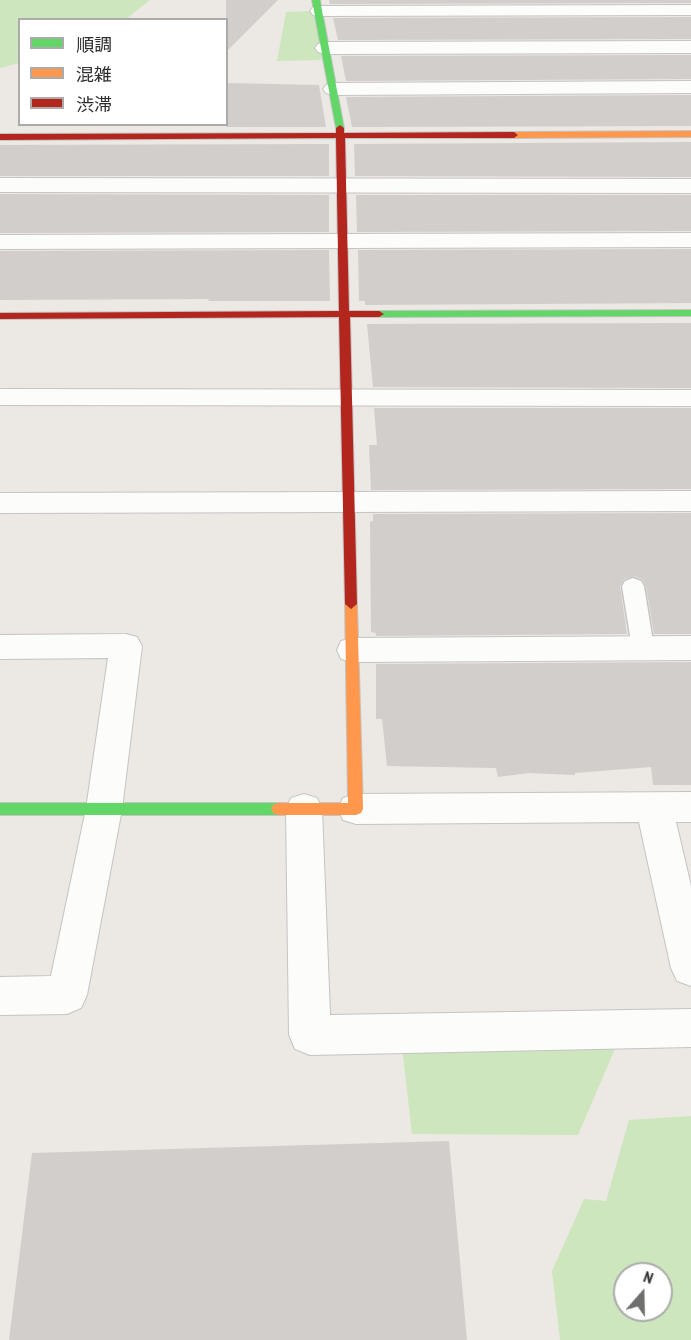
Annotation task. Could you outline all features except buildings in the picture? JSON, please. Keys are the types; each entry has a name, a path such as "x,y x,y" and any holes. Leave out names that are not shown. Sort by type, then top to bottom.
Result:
{"street":[{"path":"333,89 690,91 654,5"},
{"path":"356,809 341,136 318,6 654,5 691,9"},
{"path":"325,48 691,47"},
{"path":"0,137 691,134"},
{"path":"0,184 691,186"},
{"path":"0,242 691,240"},
{"path":"0,316 691,313"},
{"path":"0,397 691,398"},
{"path":"0,503 691,501"},
{"path":"0,647 126,646 104,809 67,995 0,996"},
{"path":"353,650 691,648"},
{"path":"654,807 691,968"},
{"path":"0,809 691,807"},
{"path":"304,809 310,1035 691,1028"}],"lane":[{"path":"633,586 643,648"}],"green space":[{"path":"0,0 150,0 127,18 18,18 18,63 0,68"},
{"path":"314,11 322,60 277,61 286,12"},
{"path":"618,1042 578,1135 412,1134 402,1047"},
{"path":"691,1116 691,1340 560,1340 552,1271 584,1199 606,1201 629,1120"}],"traffic: fast":[{"path":"316,0 340,128"},
{"path":"379,314 691,313"},
{"path":"0,809 278,809"}],"traffic: slow":[{"path":"514,135 691,134"},
{"path":"278,809 356,809 351,604"}],"traffic: jam":[{"path":"340,128 351,604"},
{"path":"0,137 514,135"},
{"path":"0,316 379,314"}]}
